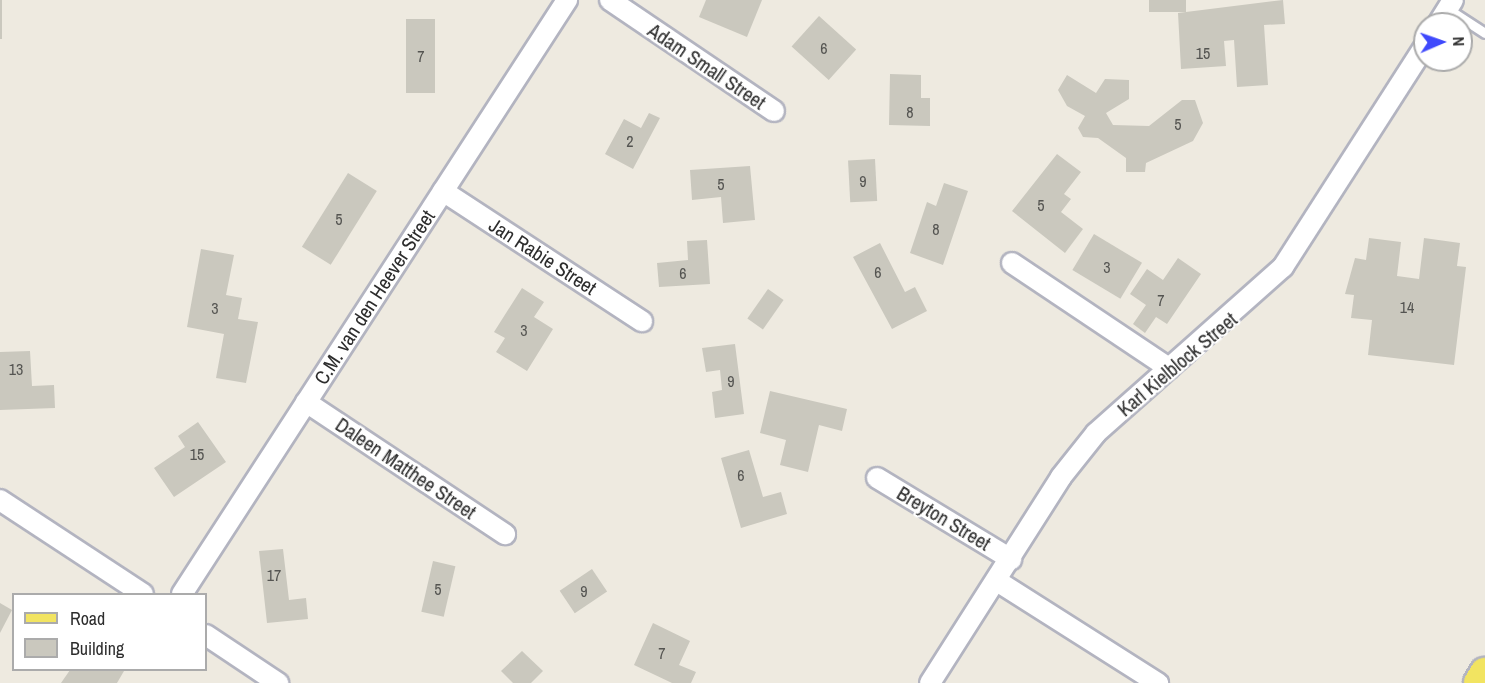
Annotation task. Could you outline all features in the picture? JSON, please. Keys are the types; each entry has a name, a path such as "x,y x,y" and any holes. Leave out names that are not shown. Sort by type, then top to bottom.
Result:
{"main road":[{"path":"1479,683 1485,673"}],"street":[{"name":"C.M. van den Heever Street","path":"183,593 567,0"},
{"name":"Adam Small Street","path":"610,0 774,111"},
{"name":"Karl Kielblock Street","path":"930,683 1011,559 1061,477 1096,433 1282,267 1413,65"},
{"name":"Jan Rabie Street","path":"443,191 642,321"},
{"path":"1012,263 1169,368"},
{"name":"Daleen Matthee Street","path":"306,402 506,534"},
{"name":"Breyton Street","path":"877,478 1011,559"},
{"path":"0,500 141,593"},
{"path":"997,581 1158,683"},
{"path":"207,636 278,683"}],"lane":[{"path":"1446,11 1485,33"}],"building":[{"path":"0,0 2,0 2,39 0,39"},
{"path":"706,0 762,0 747,37 699,17"},
{"path":"1149,0 1186,0 1186,12 1149,12"},
{"path":"1283,0 1285,24 1264,25 1268,85 1237,87 1234,40 1224,41 1226,66 1181,69 1178,13"},
{"path":"819,16 856,49 829,80 792,46"},
{"path":"406,19 435,19 435,93 406,93"},
{"path":"890,74 921,75 921,98 930,98 930,126 889,125"},
{"path":"1067,75 1096,93 1105,79 1129,80 1129,99 1106,113 1113,125 1149,126 1182,100 1195,100 1203,123 1193,141 1146,163 1145,172 1126,172 1126,158 1098,138 1083,137 1078,128 1085,116 1067,106 1058,90"},
{"path":"649,113 660,118 633,169 605,154 624,119 641,128"},
{"path":"1057,154 1081,172 1064,194 1071,199 1061,212 1083,229 1065,253 1012,211"},
{"path":"875,159 877,201 850,202 848,160"},
{"path":"750,166 755,220 723,223 721,197 692,200 690,170"},
{"path":"348,173 377,191 331,265 302,247"},
{"path":"944,183 968,191 943,265 910,253 927,202 936,206"},
{"path":"1094,234 1142,263 1120,299 1072,270"},
{"path":"1369,238 1401,242 1397,276 1419,279 1424,238 1460,243 1457,266 1466,267 1454,365 1368,355 1372,320 1351,318 1354,295 1345,294 1355,258 1366,260"},
{"path":"707,240 710,284 659,287 657,263 688,260 687,241"},
{"path":"880,243 905,292 915,287 927,311 892,329 853,257"},
{"path":"201,249 234,255 226,295 242,298 238,319 258,322 246,383 216,378 224,334 187,327"},
{"path":"1178,258 1201,274 1167,324 1156,317 1145,333 1133,324 1146,305 1130,294 1147,269 1163,280"},
{"path":"522,288 544,302 534,317 553,329 527,371 496,352 505,338 494,332"},
{"path":"768,289 784,300 763,329 747,318"},
{"path":"735,344 744,414 715,418 712,392 722,390 720,370 706,372 702,348"},
{"path":"30,351 32,386 54,385 55,408 0,410 0,352"},
{"path":"770,391 847,409 842,431 819,425 808,472 780,465 786,440 760,433"},
{"path":"198,422 226,462 174,497 154,468 185,447 178,436"},
{"path":"749,450 763,497 781,492 787,514 741,528 721,458"},
{"path":"283,549 289,600 306,598 308,619 267,623 259,551"},
{"path":"433,561 455,566 444,617 421,612"},
{"path":"592,569 607,591 575,613 560,591"},
{"path":"0,603 12,610 0,633"},
{"path":"653,623 690,641 679,665 696,672 691,683 672,683 634,665"},
{"path":"522,651 543,671 531,683 513,683 501,671"},
{"path":"69,671 124,671 117,683 61,683"}]}
